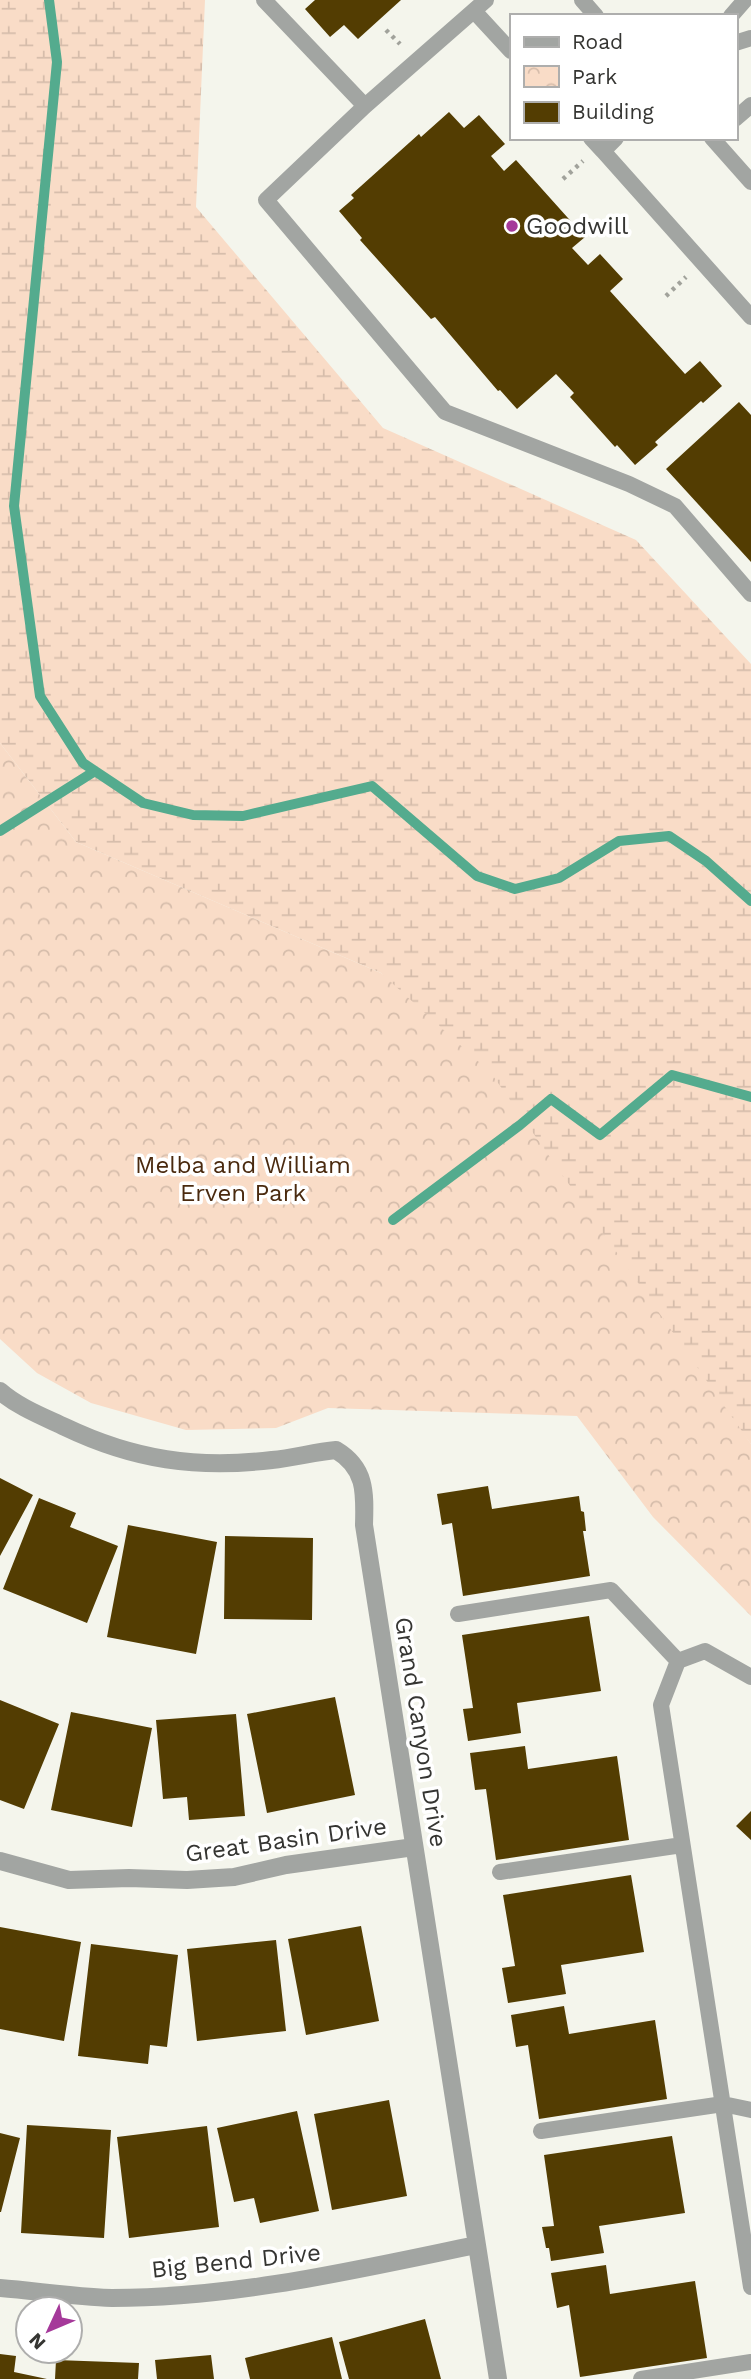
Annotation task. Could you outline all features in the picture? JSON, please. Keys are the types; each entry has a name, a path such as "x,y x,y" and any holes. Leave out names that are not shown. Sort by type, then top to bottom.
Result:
{"street":[{"name":"Grand Canyon Drive","path":"0,1391 54,1422 99,1443 145,1457 228,1464 275,1460 335,1450 348,1457 358,1469 365,1495 364,1525 498,2379"},
{"name":"Great Basin Drive","path":"0,1861 69,1880 187,1880 234,1877 286,1865 414,1847"},
{"name":"Big Bend Drive","path":"0,2288 111,2298 217,2292 293,2283 476,2245"}],"lane":[{"path":"264,0 365,106"},
{"path":"582,0 594,14"},
{"path":"733,14 745,0"},
{"path":"510,50 480,5 365,106 266,200 445,412 629,484 675,506 751,594"},
{"path":"737,117 751,105"},
{"path":"594,140 751,317"},
{"path":"603,151 615,140"},
{"path":"714,140 751,182"},
{"path":"458,1614 611,1590 678,1661"},
{"path":"751,1677 705,1651 678,1661 660,1705 751,2287"},
{"path":"500,1872 682,1844"},
{"path":"541,2131 723,2104 751,2110"},
{"path":"641,2379 751,2362"}],"green space":[{"path":"0,0 205,0 196,207 383,428 636,540 751,664 751,1444 381,973 76,842 0,743"},
{"name":"Melba and William Erven Park","path":"0,743 76,842 381,973 491,1073 751,1444 751,1616 653,1517 577,1416 328,1408 276,1428 186,1430 91,1403 37,1373 0,1339"}],"building":[{"path":"315,0 401,0 358,39 344,25 330,37 305,9"},
{"path":"449,112 464,128 479,115 505,144 491,156 504,171 516,160 585,237 572,248 588,265 600,254 623,279 610,291 685,374 700,361 722,386 655,442 658,445 635,465 570,397 574,393 556,374 517,409 500,390 498,391 435,317 431,319 360,240 362,238 339,211 354,198 351,195 419,134 421,137"},
{"path":"739,402 751,415 751,562 666,469"},
{"path":"0,1478 33,1495 0,1556"},
{"path":"488,1486 492,1509 579,1496 581,1511 584,1512 586,1531 583,1531 590,1576 463,1596 452,1523 442,1525 437,1494"},
{"path":"39,1498 76,1513 70,1527 118,1546 87,1623 3,1589"},
{"path":"128,1525 217,1542 196,1654 107,1637"},
{"path":"225,1536 313,1538 312,1620 224,1619"},
{"path":"589,1616 601,1691 517,1703 521,1733 468,1741 463,1709 473,1708 462,1635"},
{"path":"335,1697 355,1795 267,1813 247,1714"},
{"path":"0,1700 59,1724 24,1809 0,1800"},
{"path":"71,1712 152,1728 132,1827 51,1810"},
{"path":"236,1714 245,1816 189,1820 187,1797 163,1799 156,1720"},
{"path":"525,1746 528,1769 617,1756 629,1840 496,1860 486,1789 475,1790 470,1753"},
{"path":"751,1811 751,1840 736,1826"},
{"path":"631,1875 644,1952 561,1965 566,1994 508,2003 502,1968 515,1966 503,1895"},
{"path":"361,1926 379,2021 306,2035 288,1939"},
{"path":"0,1927 81,1942 64,2041 0,2029"},
{"path":"276,1940 286,2031 197,2041 187,1949"},
{"path":"91,1944 178,1955 167,2047 150,2045 148,2064 78,2056"},
{"path":"564,2006 569,2034 655,2020 667,2099 539,2119 528,2045 516,2047 511,2015"},
{"path":"389,2100 407,2196 332,2210 314,2114"},
{"path":"297,2111 319,2211 260,2223 254,2198 234,2202 217,2128"},
{"path":"27,2125 111,2130 104,2238 21,2233"},
{"path":"207,2126 219,2227 129,2238 117,2137"},
{"path":"0,2133 20,2138 1,2212 0,2212"},
{"path":"672,2136 685,2213 599,2226 604,2253 551,2261 542,2227 554,2226 544,2155"},
{"path":"606,2265 610,2294 695,2281 707,2358 580,2377 569,2305 557,2308 551,2273"},
{"path":"425,2319 441,2379 349,2379 339,2342"},
{"path":"332,2337 342,2379 250,2379 245,2358"},
{"path":"0,2354 14,2356 14,2372 47,2379 0,2379"},
{"path":"211,2355 214,2379 157,2379 155,2360"},
{"path":"84,2361 139,2363 138,2379 55,2379 56,2365 84,2365"}],"waterway":[{"path":"49,0 57,62 14,506 40,696 83,763 143,803 193,815 243,816 372,786 477,876 515,889 559,878 619,841 669,836 706,861 751,901"},
{"path":"0,831 95,771"},
{"path":"393,1220 551,1099 600,1135 672,1075 751,1097"}],"place":[{"name":"Goodwill","path":"512,226"}]}
